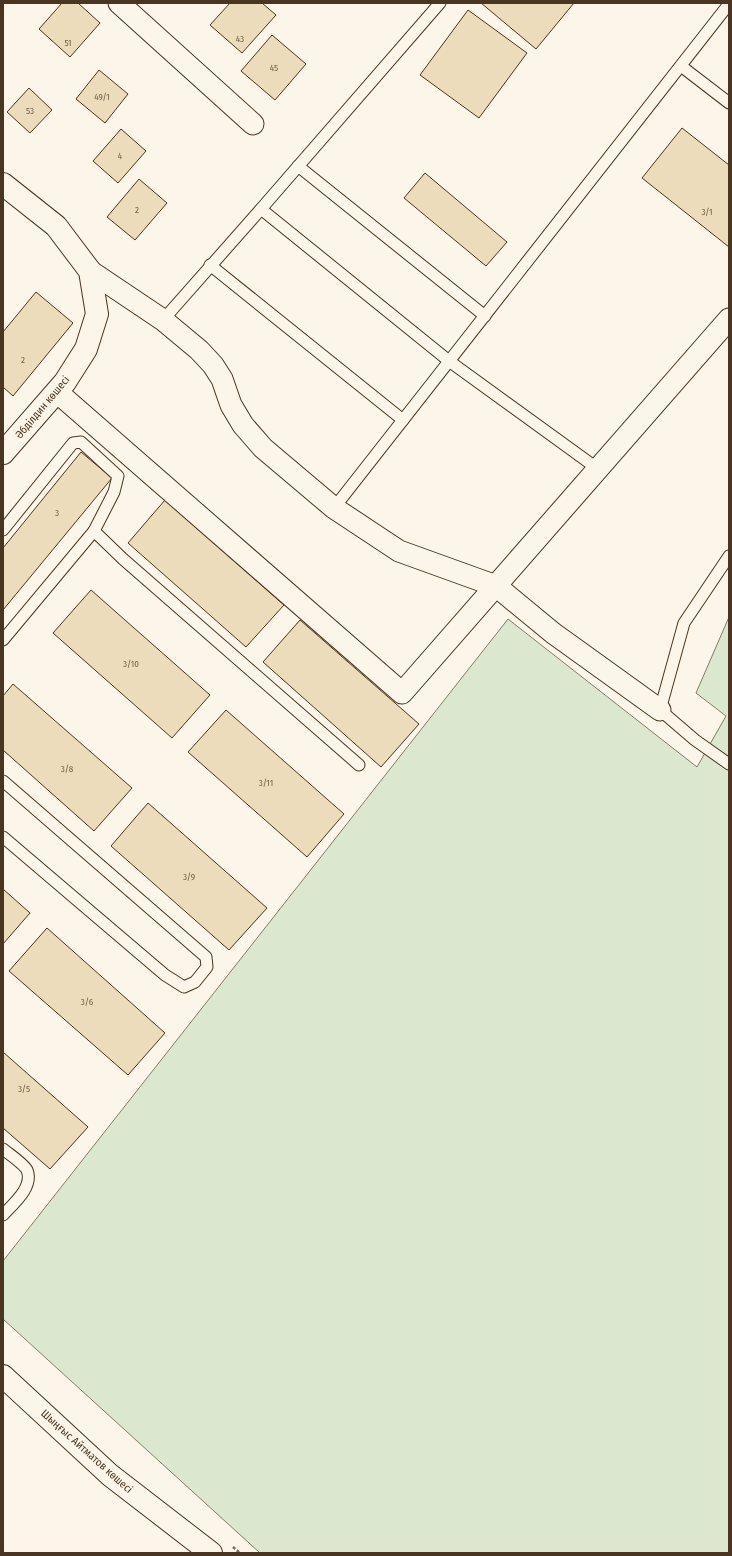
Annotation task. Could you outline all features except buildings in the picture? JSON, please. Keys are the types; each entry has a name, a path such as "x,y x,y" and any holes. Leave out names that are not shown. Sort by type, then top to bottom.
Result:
{"main road":[{"name":"Әбділдин көшесі","path":"3,184 56,226 90,272 97,314 86,349 65,382 3,453"},
{"name":"Шыңғыс Айтматов көшесі","path":"3,1376 110,1475 211,1553"}],"street":[{"path":"119,3 253,124"},
{"path":"90,272 163,320 199,350 213,365 222,379 230,405 242,425 263,448 334,508 399,551 496,586 553,633 660,710"},
{"path":"57,392 402,693 729,319"}],"lane":[{"path":"163,320 440,3"},
{"path":"334,508 729,4"},
{"path":"681,66 729,103"},
{"path":"298,166 485,316"},
{"path":"261,209 449,362 598,469"},
{"path":"210,265 403,420"},
{"path":"3,530 73,443 81,442 118,476 114,492 94,531 3,640"},
{"path":"94,531 129,564 359,765"},
{"path":"729,556 684,623 660,710 695,740 729,764"},
{"path":"3,781 206,957 207,968 195,982 184,987 165,975 3,837"},
{"path":"3,1149 26,1169 29,1179 23,1193 3,1215"}],"green space":[{"path":"729,617 729,1553 260,1553 3,1319 3,1261 508,619 697,767 726,716 696,693"}]}
